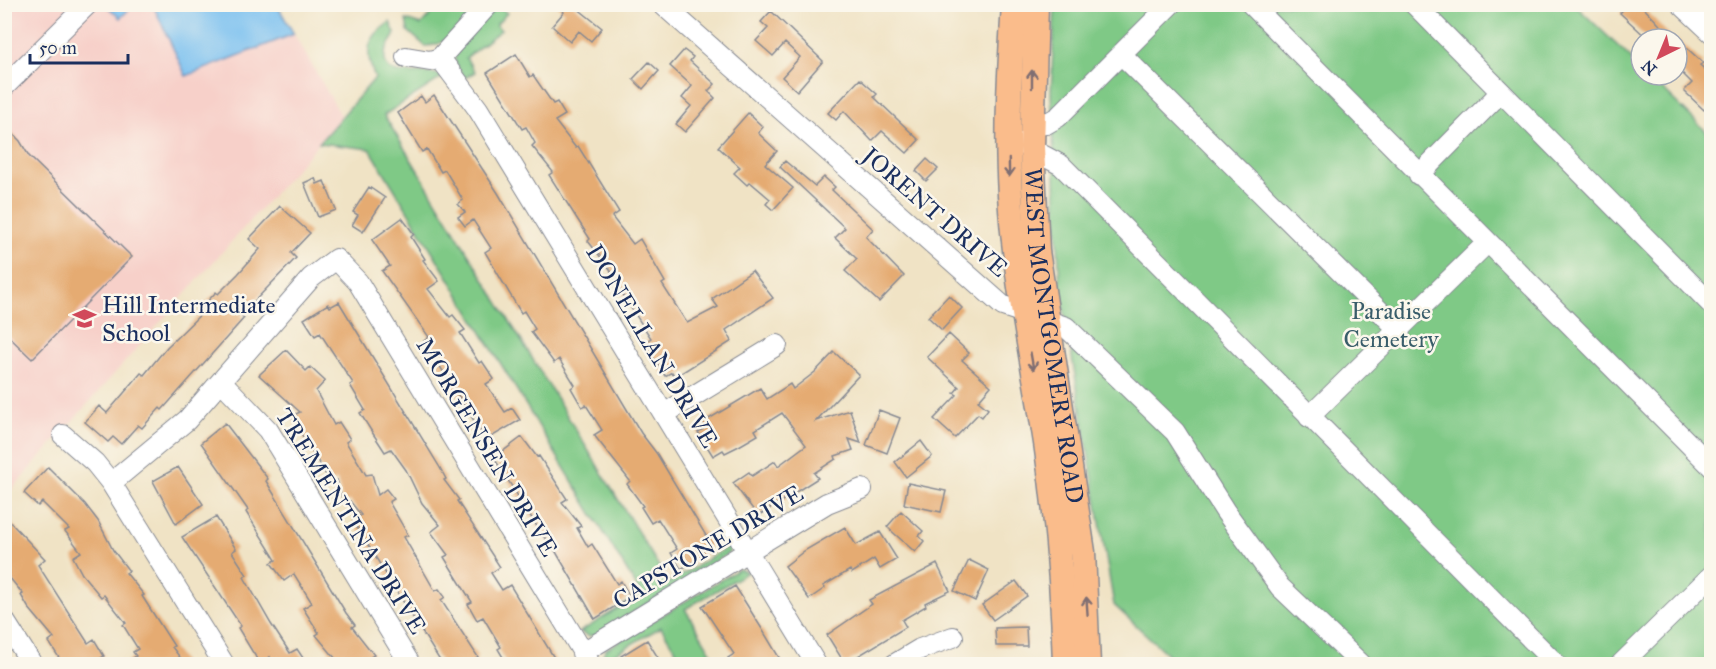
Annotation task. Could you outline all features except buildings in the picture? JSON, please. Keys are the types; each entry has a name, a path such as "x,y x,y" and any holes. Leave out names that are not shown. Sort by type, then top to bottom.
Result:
{"main road":[{"name":"WEST MONTGOMERY ROAD","path":"1014,4 1009,139 1010,194 1024,313 1046,444 1059,555 1065,664"},
{"name":"WEST MONTGOMERY ROAD","path":"1036,4 1032,136 1036,251 1083,552 1089,664"}],"street":[{"path":"4,87 88,4"},
{"path":"406,57 430,61 440,58 489,4"},
{"name":"JORENT DRIVE","path":"662,4 1003,306 1066,327 1175,432 1225,511 1280,587 1361,664"},
{"path":"1009,139 1032,136 1058,117 1172,4"},
{"path":"1251,4 1712,467"},
{"path":"1414,4 1712,305"},
{"path":"1681,4 1712,33"},
{"path":"1121,54 1400,331"},
{"name":"DONELLAN DRIVE","path":"440,58 478,110 816,664"},
{"path":"1419,175 1501,92"},
{"path":"1032,136 1556,664"},
{"path":"1309,417 1400,331 1488,242"},
{"name":"MORGENSEN DRIVE","path":"221,381 311,278 336,259 358,282 586,659"},
{"path":"664,414 777,345"},
{"path":"111,483 187,420 221,381"},
{"name":"TREMENTINA DRIVE","path":"221,381 268,430 410,664"},
{"path":"63,435 95,463 111,483 224,664"},
{"name":"CAPSTONE DRIVE","path":"586,659 827,503 862,489"},
{"path":"1621,664 1712,575"},
{"path":"7,630 32,664"},
{"path":"895,664 920,649 953,637"}],"shaded area":[{"name":"Hill Intermediate School","path":"5,5 106,5 120,18 134,5 153,5 187,76 294,34 342,117 6,496"}],"green space":[{"path":"440,5 480,5 450,38 425,46 408,31 406,20 421,25"},
{"name":"Paradise Cemetery","path":"1055,5 1575,5 1629,57 1629,87 1660,87 1711,136 1711,664 1178,664 1114,605 1060,287 1051,93"},
{"path":"498,6 507,13 496,25 501,30 466,58 475,72 465,78 456,63 457,51"},
{"path":"390,22 395,33 385,55 386,64 391,70 437,74 443,77 384,115 669,583 731,545 729,553 597,635 588,636 580,632 641,594 370,149 319,143 375,78 369,60 369,46 376,34"},
{"path":"739,569 748,572 685,609 718,664 684,664 661,627 599,663 606,649"}],"water":[{"path":"106,5 134,5 120,18"},
{"path":"153,5 277,5 294,34 186,76"}],"place":[{"name":"Hill Intermediate School","path":"84,319"}]}
